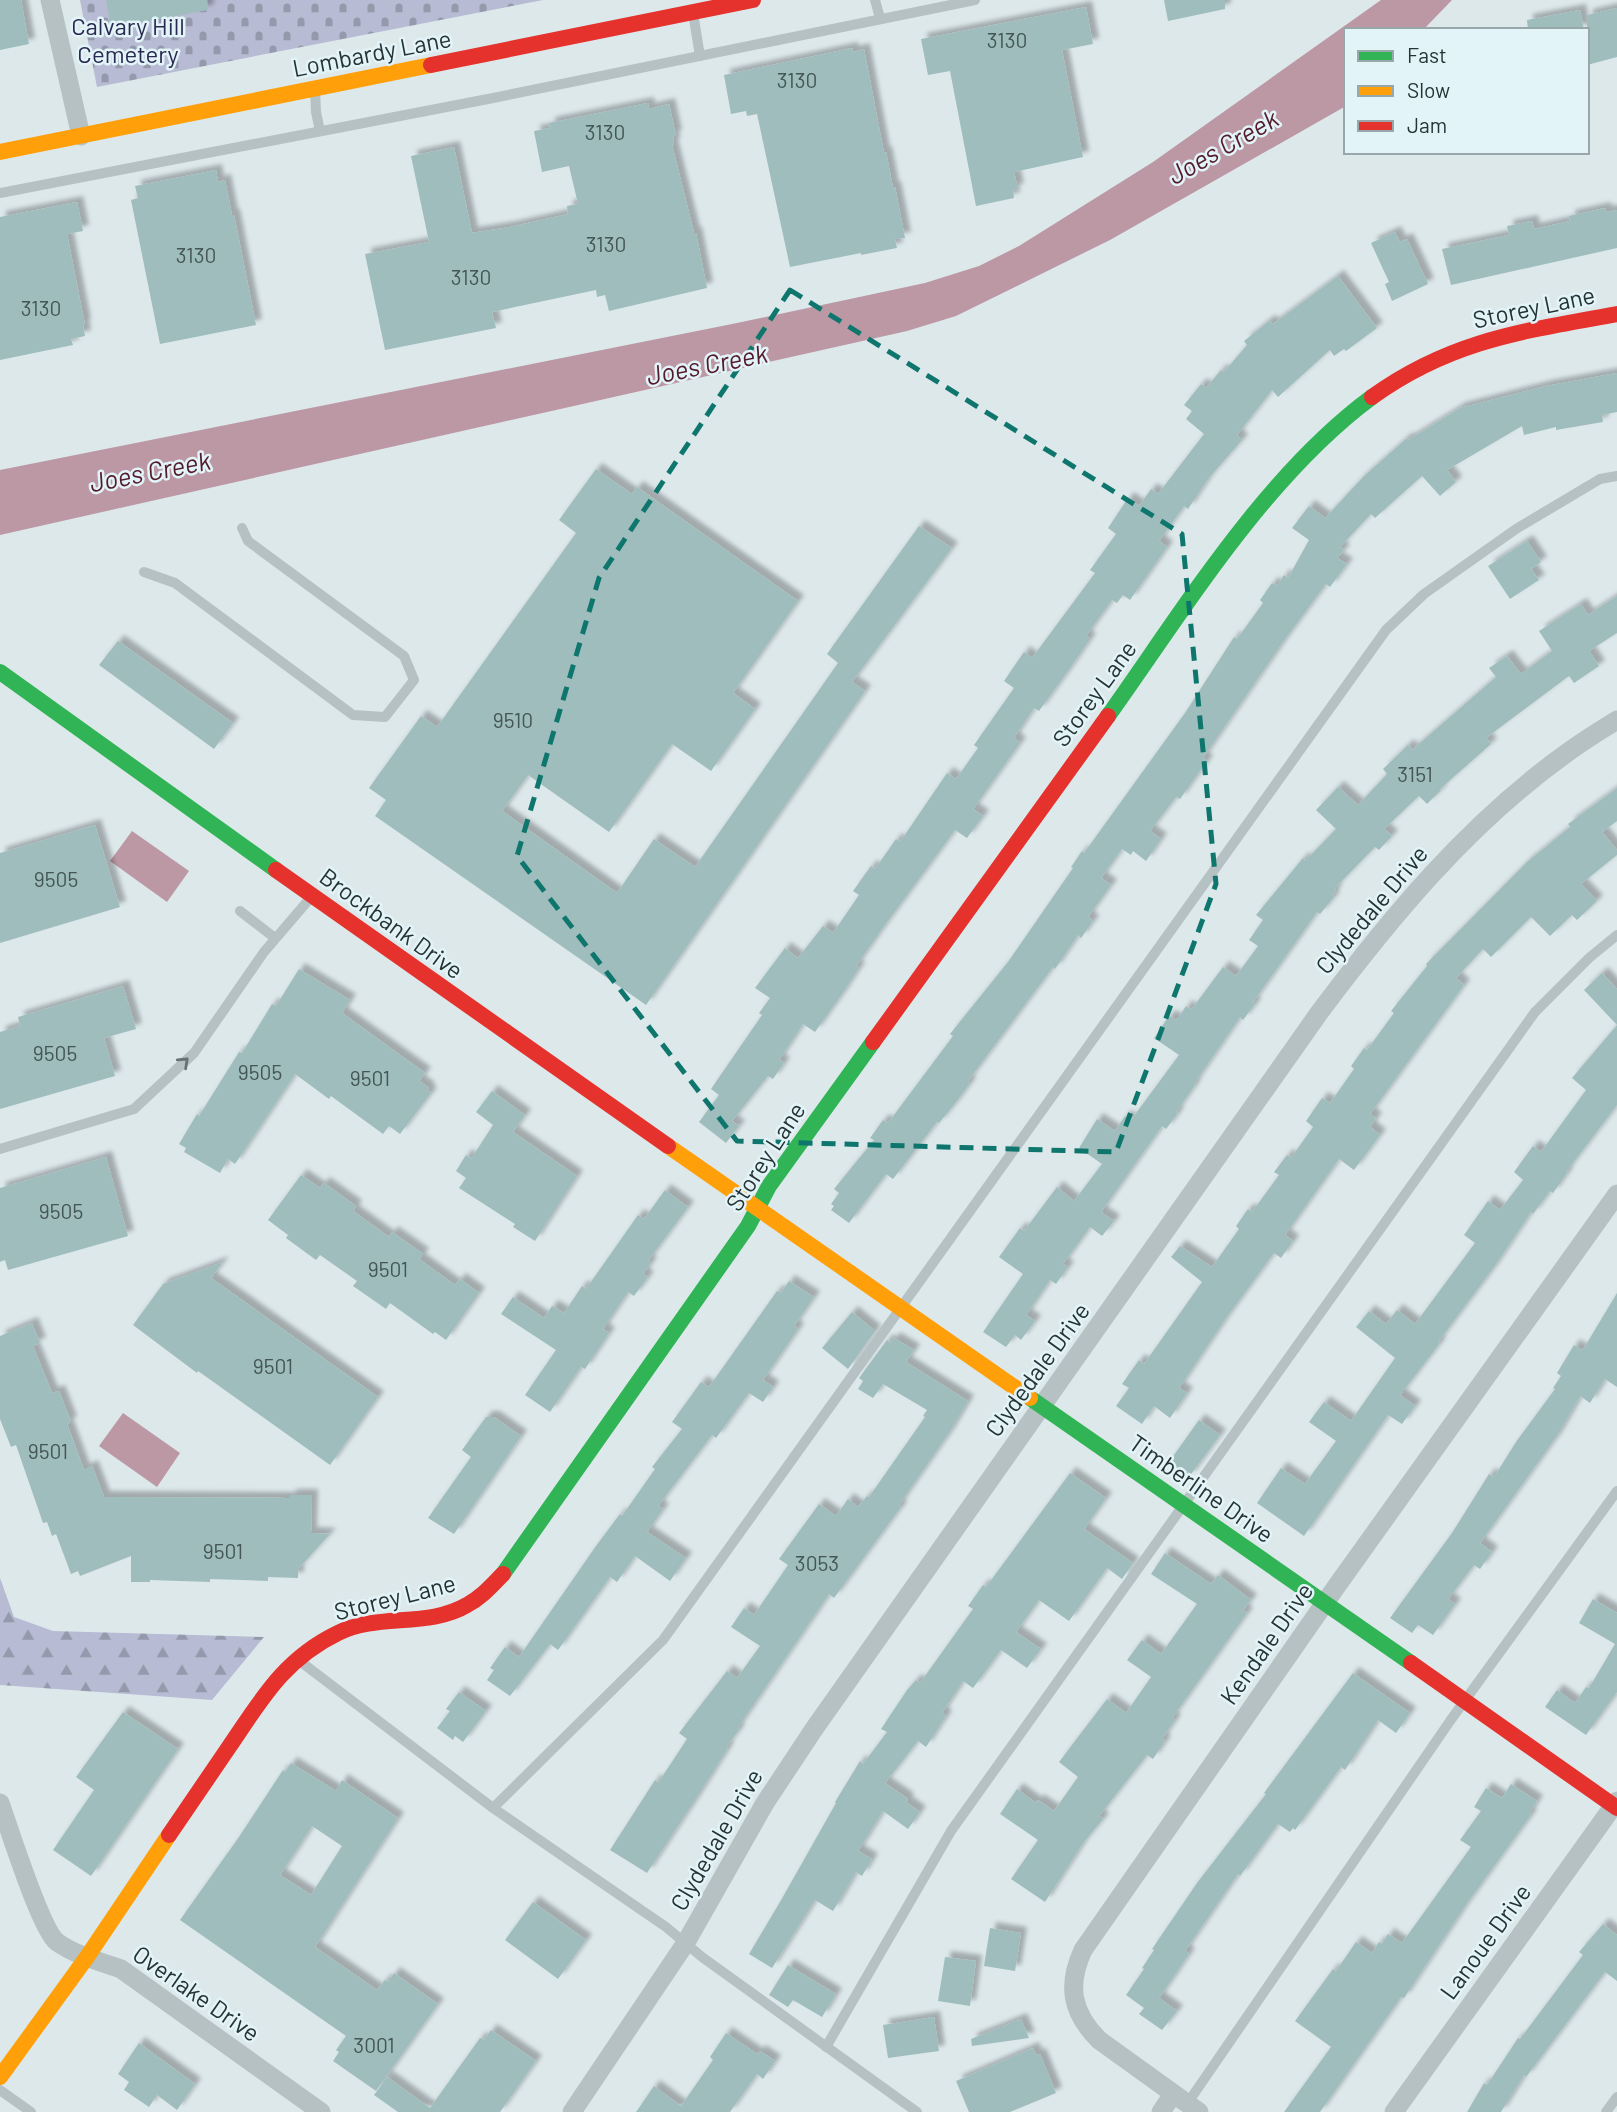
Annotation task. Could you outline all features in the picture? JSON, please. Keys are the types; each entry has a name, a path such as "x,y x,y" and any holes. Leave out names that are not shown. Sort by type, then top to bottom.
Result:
{"street":[{"path":"50,0 81,136"},
{"name":"Lombardy Lane","path":"0,152 753,0"},
{"name":"Storey Lane","path":"0,2077 87,1957 272,1684 298,1660 326,1640 351,1628 429,1618 456,1611 479,1598 513,1560 748,1226 769,1186 1229,547 1273,491 1320,439 1359,405 1395,380 1456,349 1493,338 1617,314"},
{"name":"Brockbank Drive","path":"0,673 757,1208"},
{"name":"Clydedale Drive","path":"572,2112 685,1944 765,1803 814,1729 1319,1013 1373,941 1432,875 1496,811 1563,755 1617,720"},
{"name":"Kendale Drive","path":"1186,2103 1098,2040 1087,2029 1074,1999 1073,1982 1083,1950 1324,1604 1617,1194"},
{"name":"Timberline Drive","path":"757,1208 1616,1805"},
{"name":"Overlake Drive","path":"0,1803 44,1922 55,1941 87,1957 121,1969 321,2112"},
{"name":"Lanoue Drive","path":"1394,2112 1616,1805"},
{"path":"1161,2112 1186,2103"}],"lane":[{"path":"875,0 880,18"},
{"path":"0,193 975,0"},
{"path":"693,12 700,56"},
{"path":"315,89 320,131"},
{"path":"493,1808 663,1640 1386,630 1424,594 1516,529 1600,479 1617,476"},
{"path":"144,572 175,583 353,715 385,717 414,680 404,656 248,541 242,528"},
{"path":"0,1149 134,1109 194,1053 275,938 312,896"},
{"path":"240,911 275,938"},
{"path":"826,2047 951,1830 1183,1503 1535,1012 1589,958 1617,935"},
{"path":"1186,2103 1465,1701 1617,1491"},
{"path":"298,1660 493,1808 666,1927 685,1944 916,2112"},
{"path":"0,2090 31,2112"},
{"path":"1606,2112 1617,2096"}],"highlighted area":[{"path":"790,290 1182,534 1216,884 1116,1152 737,1141 517,856 599,578"}],"green space":[{"name":"Calvary Hill Cemetery","path":"80,0 543,0 97,87"},
{"path":"0,1578 14,1617 53,1631 264,1637 212,1700 0,1685"}],"water":[{"name":"Joes Creek","path":"1381,0 1452,0 1425,28 1344,28 1344,107 1110,240 956,316 907,331 0,535 0,470 925,283 979,266 1019,246 1153,162"},
{"path":"132,831 189,871 167,902 110,861"},
{"path":"123,1413 180,1453 157,1487 99,1446"}],"building":[{"path":"0,0 21,0 29,44 0,50"},
{"path":"106,0 207,0 208,10 111,28"},
{"path":"1164,0 1225,0 1225,9 1168,21"},
{"path":"1086,7 1093,44 1062,50 1083,157 1014,172 1018,189 1013,190 1014,198 976,206 950,71 928,75 921,39"},
{"path":"1617,8 1617,57 1589,64 1587,15"},
{"path":"1580,10 1584,28 1528,28 1527,20"},
{"path":"852,48 853,52 864,49 884,153 886,152 893,188 895,187 905,238 895,239 897,248 790,267 757,114 747,116 746,111 731,114 724,75"},
{"path":"648,103 649,109 669,104 676,136 673,136 672,145 696,233 707,288 609,311 605,295 597,297 596,290 492,312 496,328 385,350 365,254 429,242 411,156 454,147 472,233 510,227 568,214 567,206 578,204 569,166 542,172 534,131 550,128 549,123"},
{"path":"216,170 218,182 225,180 256,325 160,344 131,200 138,198 135,186"},
{"path":"77,202 83,231 67,234 85,336 71,339 73,345 0,360 0,217"},
{"path":"1605,208 1606,212 1617,210 1617,248 1451,285 1442,249 1509,235 1507,226 1532,221 1534,229 1570,221 1569,216"},
{"path":"1395,232 1400,242 1407,239 1428,284 1392,301 1385,284 1389,282 1371,243"},
{"path":"1338,276 1377,328 1346,351 1344,349 1334,356 1330,350 1278,397 1272,390 1237,435 1242,440 1208,479 1188,509 1184,506 1159,541 1167,547 1130,600 1123,595 1117,603 1112,600 1086,636 1090,639 1068,671 1039,711 1034,708 1014,738 1020,743 973,809 983,816 967,838 955,830 856,966 859,968 815,1032 803,1024 779,1060 784,1063 773,1079 768,1076 732,1121 739,1126 726,1143 699,1122 719,1095 711,1089 762,1015 759,1013 770,998 755,988 785,948 798,958 823,926 833,933 859,895 853,891 871,866 875,869 896,839 900,842 947,773 956,779 978,748 974,745 1014,688 1004,681 1024,652 1032,658 1095,573 1090,570 1116,534 1108,528 1128,498 1139,506 1151,489 1158,494 1204,434 1186,419 1192,411 1184,405 1201,384 1206,388 1221,370 1224,372 1247,345 1244,341 1269,321 1273,324"},
{"path":"1617,373 1617,412 1602,415 1603,422 1556,430 1556,427 1524,435 1522,426 1447,470 1456,482 1440,496 1422,476 1375,518 1371,514 1340,547 1344,550 1337,558 1347,564 1330,587 1326,584 1283,642 1203,758 1207,761 1180,799 1176,797 1150,831 1161,839 1146,861 1133,851 1131,855 1122,849 1101,878 1111,885 1088,917 1093,921 1081,938 1078,935 1055,969 1053,967 968,1081 970,1083 957,1101 939,1123 937,1122 893,1179 886,1174 849,1223 831,1210 834,1206 831,1204 839,1193 834,1189 874,1140 870,1138 883,1120 888,1123 953,1036 950,1034 1008,962 1082,851 1084,853 1185,713 1234,637 1237,639 1263,603 1260,600 1272,583 1277,586 1284,575 1288,578 1309,540 1292,528 1309,506 1325,518 1364,476 1407,438 1408,440 1460,408 1546,386"},
{"path":"596,469 632,494 637,487 798,601 733,693 755,709 711,771 672,744 609,832 528,775 502,811 617,893 654,839 695,867 838,663 827,654 919,526 952,548 852,682 865,691 646,1005 375,816 386,800 369,788 421,716 437,727 576,533 559,520"},
{"path":"1527,541 1541,562 1531,569 1539,580 1510,599 1488,566"},
{"path":"1617,596 1617,633 1589,651 1599,666 1574,683 1569,676 1486,738 1491,744 1427,804 1419,796 1384,829 1392,836 1379,850 1375,847 1335,888 1332,895 1334,897 1320,914 1317,912 1243,1020 1240,1017 1194,1084 1176,1112 1178,1113 1166,1129 1162,1126 1101,1212 1114,1221 1102,1236 1090,1227 1063,1264 1068,1267 1056,1284 1050,1280 1026,1315 1035,1321 1021,1340 1015,1335 1006,1347 983,1332 1023,1274 999,1257 1020,1228 1024,1231 1057,1187 1074,1201 1102,1164 1079,1148 1097,1119 1115,1131 1125,1116 1131,1120 1179,1055 1154,1038 1169,1016 1177,1020 1186,1006 1191,1010 1223,967 1236,976 1258,946 1249,940 1263,920 1256,915 1303,858 1305,861 1336,829 1316,810 1338,787 1358,805 1387,774 1383,769 1408,745 1412,750 1496,677 1489,668 1507,656 1521,674 1552,651 1539,631 1581,604 1588,615"},
{"path":"118,641 233,723 214,749 99,665"},
{"path":"1617,788 1617,821 1602,832 1617,850 1617,855 1581,884 1597,901 1577,920 1572,915 1550,936 1531,917 1491,957 1483,949 1456,978 1464,985 1370,1114 1376,1118 1370,1127 1380,1135 1354,1170 1339,1159 1285,1235 1293,1241 1281,1258 1274,1253 1179,1388 1187,1393 1170,1418 1154,1406 1142,1424 1116,1406 1129,1388 1122,1384 1139,1360 1144,1364 1202,1282 1171,1257 1180,1246 1212,1267 1239,1229 1236,1226 1248,1209 1252,1212 1279,1175 1274,1172 1287,1155 1291,1158 1313,1127 1306,1121 1322,1098 1330,1103 1354,1069 1351,1066 1364,1048 1367,1050 1394,1013 1391,1011 1426,964 1527,862 1570,827 1568,824"},
{"path":"95,825 120,907 0,943 0,853"},
{"path":"299,969 350,1000 342,1013 425,1073 419,1081 429,1088 427,1090 431,1093 400,1134 389,1126 383,1134 331,1096 329,1099 295,1074 235,1164 228,1159 220,1173 184,1152 186,1148 179,1144 239,1052 242,1053 272,1004 276,1006"},
{"path":"1602,973 1617,989 1617,1025 1584,990"},
{"path":"123,986 136,1029 104,1038 115,1076 0,1109 0,1032 20,1026 18,1017"},
{"path":"1617,1025 1617,1105 1553,1193 1550,1191 1533,1214 1531,1212 1438,1342 1440,1343 1400,1395 1415,1406 1402,1424 1388,1415 1304,1536 1257,1503 1281,1468 1305,1484 1336,1441 1309,1422 1324,1402 1351,1421 1395,1358 1356,1327 1369,1311 1386,1324 1397,1310 1415,1324 1475,1243 1464,1235 1488,1201 1500,1210 1523,1180 1514,1172 1533,1146 1541,1152 1586,1090 1572,1078"},
{"path":"492,1091 525,1115 513,1132 577,1176 535,1241 513,1227 515,1224 459,1188 466,1178 456,1171 466,1155 471,1159 493,1125 476,1112"},
{"path":"106,1157 128,1236 8,1270 5,1260 0,1262 0,1188"},
{"path":"301,1175 320,1188 324,1183 356,1206 353,1211 389,1237 392,1232 423,1254 419,1259 455,1285 460,1279 479,1293 446,1340 435,1332 433,1334 390,1303 386,1309 353,1286 357,1281 320,1255 316,1260 286,1238 288,1235 268,1220"},
{"path":"665,1190 688,1207 648,1261 651,1263 643,1274 648,1277 634,1296 628,1292 603,1329 609,1333 585,1369 581,1367 550,1412 525,1395 556,1350 501,1314 513,1297 544,1318 552,1306 564,1313 582,1286 586,1289 638,1215 644,1219"},
{"path":"223,1262 211,1278 378,1397 330,1465 133,1325 163,1284"},
{"path":"789,1281 814,1297 794,1326 798,1329 763,1380 773,1387 763,1402 749,1393 716,1438 712,1435 658,1506 663,1509 647,1532 686,1558 670,1581 635,1556 617,1582 610,1577 558,1650 550,1644 510,1696 487,1680 494,1670 490,1668 505,1647 519,1657 596,1546 620,1514 622,1516 655,1469 652,1467 682,1429 672,1422 701,1382 709,1387 777,1291 781,1293"},
{"path":"1617,1293 1617,1387 1605,1379 1590,1403 1580,1396 1557,1436 1480,1543 1492,1552 1480,1569 1474,1565 1448,1599 1455,1604 1433,1635 1418,1625 1412,1633 1390,1618 1452,1533 1489,1474 1494,1477 1555,1389 1553,1388 1561,1376 1557,1373 1574,1345 1581,1350 1584,1348"},
{"path":"852,1312 875,1331 848,1369 822,1348"},
{"path":"32,1323 40,1343 33,1346 52,1393 59,1391 71,1422 67,1424 84,1470 92,1466 104,1497 290,1498 290,1495 312,1495 311,1533 330,1534 298,1569 298,1578 268,1577 268,1581 210,1579 210,1582 131,1582 131,1556 80,1576 78,1571 71,1574 56,1534 52,1536 47,1522 43,1523 16,1445 11,1447 0,1419 0,1336"},
{"path":"894,1338 914,1350 906,1362 968,1401 899,1505 901,1507 834,1598 829,1594 737,1729 739,1730 726,1747 728,1748 647,1873 610,1850 655,1780 658,1783 687,1739 679,1733 727,1671 737,1678 760,1646 731,1627 744,1608 754,1615 788,1565 779,1559 819,1504 836,1516 848,1499 858,1507 869,1497 925,1417 923,1416 927,1410 883,1384 873,1398 858,1389 863,1381 859,1378 887,1340 891,1343"},
{"path":"486,1417 494,1417 521,1436 454,1534 428,1518 471,1457 462,1450"},
{"path":"1199,1420 1220,1435 1189,1477 1169,1462"},
{"path":"1070,1473 1106,1498 1084,1529 1133,1563 1122,1579 1107,1568 1069,1621 1039,1600 1016,1632 1041,1649 1027,1668 1001,1650 973,1688 963,1681 942,1713 946,1716 926,1747 918,1741 885,1783 908,1799 906,1802 920,1812 908,1829 883,1811 858,1851 872,1859 862,1876 856,1872 833,1911 815,1900 772,1968 749,1954 860,1761 863,1764 887,1732 881,1729 907,1690 916,1680 920,1683 973,1609 968,1606 983,1585 986,1587"},
{"path":"1165,1553 1211,1584 1218,1575 1251,1600 1243,1610 1247,1613 1172,1718 1175,1720 1153,1759 1147,1755 1099,1816 1103,1819 1083,1843 1045,1902 1011,1879 1038,1840 1000,1814 1017,1789 1036,1803 1038,1800 1054,1811 1078,1777 1059,1762 1107,1699 1126,1713 1151,1677 1127,1660 1142,1640 1161,1654 1197,1604 1151,1574"},
{"path":"1593,1599 1617,1613 1617,1692 1586,1735 1545,1707 1557,1690 1575,1703 1586,1687 1589,1688 1615,1644 1579,1623"},
{"path":"1353,1673 1410,1713 1396,1733 1378,1720 1345,1770 1341,1767 1295,1830 1293,1828 1290,1832 1278,1824 1240,1876 1238,1874 1185,1951 1189,1954 1159,1998 1177,2011 1162,2030 1139,2014 1144,2008 1126,1995 1144,1969 1142,1968 1154,1950 1152,1949 1197,1883 1266,1794 1264,1793"},
{"path":"459,1692 486,1711 463,1742 455,1736 453,1740 437,1728 450,1711 446,1709"},
{"path":"123,1712 178,1749 91,1876 53,1850 94,1790 76,1777"},
{"path":"291,1763 336,1791 342,1780 398,1818 315,1947 377,1990 385,1980 388,1982 394,1973 438,2004 376,2091 333,2061 339,2052 336,2050 346,2036 180,1920 283,1770 285,1772","holes":["312,1826 342,1846 311,1895 280,1875"]},
{"path":"1511,1784 1537,1801 1529,1814 1531,1815 1463,1909 1404,1998 1401,1997 1320,2112 1284,2112 1331,2047 1295,2021 1356,1942 1372,1953 1388,1934 1402,1943 1471,1847 1460,1840 1481,1811 1474,1807 1486,1788 1502,1798"},
{"path":"533,1902 586,1940 558,1979 505,1940"},
{"path":"1603,1924 1617,1935 1617,1981 1605,1972 1526,2077 1524,2075 1501,2112 1467,2112 1484,2083 1487,2085 1518,2038 1520,2039 1583,1955 1579,1952"},
{"path":"990,1928 1021,1933 1015,1971 984,1966"},
{"path":"945,1957 976,1961 970,2006 938,2001"},
{"path":"788,1965 836,1994 822,2017 793,2000 788,2007 769,1995"},
{"path":"934,2017 939,2051 888,2058 883,2025"},
{"path":"1021,2019 1029,2038 972,2046 971,2039"},
{"path":"491,2030 536,2061 500,2112 398,2112 374,2095 387,2077 430,2108 480,2038 484,2040"},
{"path":"726,2033 757,2054 760,2051 775,2061 763,2079 757,2074 730,2112 636,2112 654,2086 681,2106 713,2060 710,2057"},
{"path":"139,2043 195,2084 177,2110 157,2095 149,2107 124,2090 129,2082 118,2074"},
{"path":"1033,2048 1036,2055 1040,2054 1056,2093 1010,2112 969,2112 956,2081"}],"traffic: fast":[{"path":"1108,716 1197,588 1262,504 1296,465 1333,429 1372,397"},
{"path":"0,672 276,870"},
{"path":"503,1574 748,1226 769,1186 873,1042"},
{"path":"1030,1398 1411,1663"}],"traffic: slow":[{"path":"0,152 431,65"},
{"path":"668,1146 1030,1398"},
{"path":"0,2077 87,1957 169,1835"}],"traffic: jam":[{"path":"431,65 753,0"},
{"path":"1372,397 1431,362 1489,340 1617,314"},
{"path":"873,1042 1108,716"},
{"path":"276,870 668,1146"},
{"path":"169,1835 263,1697 303,1655 319,1643 353,1627 420,1619 452,1612 477,1598 503,1574"},
{"path":"1411,1663 1617,1808"}]}
